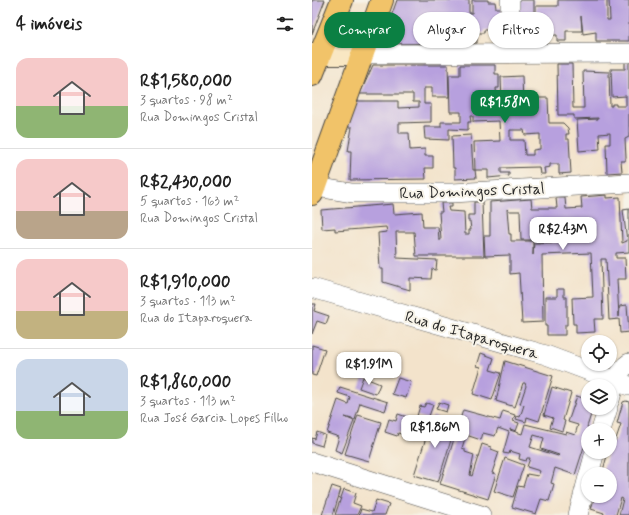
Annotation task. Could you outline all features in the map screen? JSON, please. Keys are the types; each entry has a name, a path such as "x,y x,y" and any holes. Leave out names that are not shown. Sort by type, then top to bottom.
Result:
{"main road":[{"path":"312,75 316,54 342,0"},
{"path":"314,191 382,0"}],"street":[{"path":"510,0 510,52"},
{"path":"316,54 510,52 629,53"},
{"name":"Rua Domingos Cristal","path":"314,191 352,193 452,193 629,183"},
{"name":"Rua do Itaparoquera","path":"312,288 546,355 622,384"},
{"path":"622,384 626,365 629,363"},
{"path":"312,462 481,515"},
{"path":"578,515 581,503"}],"building":[{"path":"312,0 325,0 312,34"},
{"path":"397,0 469,0 469,12 413,12 413,44 405,44 405,12 393,12"},
{"path":"472,0 488,0 488,2 495,2 496,8 502,8 502,12 488,12 488,30 484,30 484,33 480,33 480,12 472,12"},
{"path":"519,0 534,0 534,12 518,12"},
{"path":"558,0 607,0 607,20 610,20 609,0 629,0 629,41 596,41 596,32 583,34 581,16 582,31 566,31 566,41 557,41 557,35 554,35 554,12 536,12 536,6 558,6"},
{"path":"625,62 629,62 629,137 625,139 626,158 625,161 621,161 622,172 607,173 606,144 610,144 610,133 599,134 600,149 579,151 577,120 598,118 574,119 574,115 558,115 557,64 572,64 573,108 584,108 583,71 609,72 610,106 612,106 612,104 616,104 616,106 626,106 626,96 612,97 611,69 625,69"},
{"path":"373,65 448,65 449,97 432,97 432,88 424,88 424,104 431,104 431,122 399,123 399,133 409,133 410,150 425,149 425,156 433,156 433,168 425,168 426,179 350,180 351,151 348,151 352,127 347,127 357,101 398,101 398,108 419,107 419,102 413,102 413,94 360,94"},
{"path":"460,65 495,65 495,74 499,74 499,88 496,88 497,101 499,102 502,102 501,77 522,76 523,103 509,103 509,111 524,111 524,107 530,107 530,103 538,103 538,98 548,98 549,123 563,123 568,128 569,134 566,134 566,139 569,139 571,173 559,174 559,164 550,164 550,167 544,168 545,174 540,174 539,167 501,168 501,173 509,173 509,176 488,178 488,170 475,170 474,142 500,141 499,121 473,122 473,116 470,116 471,122 468,122 468,130 449,129 449,140 425,139 424,127 441,127 441,122 461,122 461,112 450,112 449,75 460,75","holes":["510,130 524,130 525,135 540,134 540,149 533,150 533,155 525,155 524,140 510,140"]},
{"path":"471,135 473,170 475,170 476,178 455,179 455,168 453,168 452,136"},
{"path":"607,195 607,198 620,197 622,243 627,241 623,210 629,209 629,252 616,253 616,258 625,258 626,279 617,279 619,317 620,306 627,305 629,332 620,333 619,319 609,320 606,259 601,259 603,319 594,319 595,332 576,333 576,324 573,324 572,298 593,297 591,253 542,255 543,322 522,323 519,273 510,274 510,255 485,256 484,236 490,236 490,202 531,199 532,208 557,208 556,198 565,198 566,209 582,208 581,197","holes":["507,209 509,211 520,211 521,240 534,240 533,230 544,230 544,237 555,237 554,228 558,227 558,242 534,243 533,255 533,241 511,241"]},
{"path":"474,202 482,202 484,256 416,256 414,232 396,232 397,258 437,260 436,270 432,269 431,279 410,278 410,290 383,282 383,269 380,269 378,233 387,232 386,227 335,231 335,228 322,229 321,210 393,204 394,214 422,212 423,227 438,227 439,240 441,240 439,212 442,212 441,203 452,203 452,207 448,207 449,211 464,212 465,234 469,234 469,230 471,230 468,215 474,215"},
{"path":"557,289 564,289 564,297 567,297 567,325 565,325 565,335 547,335 547,326 545,326 545,297 557,297"},
{"path":"312,304 316,304 314,311 329,316 326,324 317,321 312,334"},
{"path":"312,345 325,349 316,376 312,375"},
{"path":"481,353 494,358 490,370 501,373 492,400 473,394 481,367 477,366"},
{"path":"505,361 553,376 539,421 527,417 526,422 516,419 517,416 520,417 524,405 520,404 526,386 525,383 523,383 515,407 496,401"},
{"path":"363,377 380,384 376,394 359,388"},
{"path":"398,378 411,382 406,398 392,394"},
{"path":"340,387 388,402 385,411 360,403 355,420 345,417 354,421 342,453 335,450 339,437 327,433 338,400 348,404 350,397 338,393"},
{"path":"552,387 571,393 563,420 565,421 562,431 550,427 553,418 544,415"},
{"path":"577,396 581,397 581,415 591,415 588,423 581,423 581,456 575,475 555,468 551,483 554,484 549,501 541,499 536,514 512,507 518,486 523,487 527,474 538,476 540,471 527,467 530,458 527,458 526,461 519,459 520,454 510,451 509,454 503,453 509,432 498,428 495,436 483,433 481,440 466,435 462,448 465,449 465,452 474,455 470,475 472,476 482,444 499,452 492,473 496,474 488,499 440,484 463,410 500,420 503,411 515,415 513,421 519,423 516,431 510,430 522,434 525,424 575,435 578,425 568,422","holes":["534,435 544,438 541,449 559,455 558,456 530,447"]},
{"path":"439,402 448,405 446,412 436,409"},
{"path":"623,402 629,402 629,515 619,515 623,499 621,498 616,515 603,515 604,513 591,509 593,503 617,503 617,467 604,467 606,459 617,459 617,436 621,424 617,423"},
{"path":"426,403 433,405 428,419 417,416 420,406 424,407"},
{"path":"398,414 407,417 401,434 398,433 397,436 385,432 389,419 396,421"},
{"path":"358,415 381,422 369,461 345,454"},
{"path":"433,416 456,424 438,482 414,475"},
{"path":"317,432 325,435 322,446 312,443 312,438 315,439"},
{"path":"505,458 524,465 513,497 494,491"},
{"path":"332,486 341,489 333,515 322,515"},
{"path":"344,489 356,493 353,503 361,506 357,515 335,515"},
{"path":"376,500 389,504 385,515 359,515 361,509 372,512"}]}
